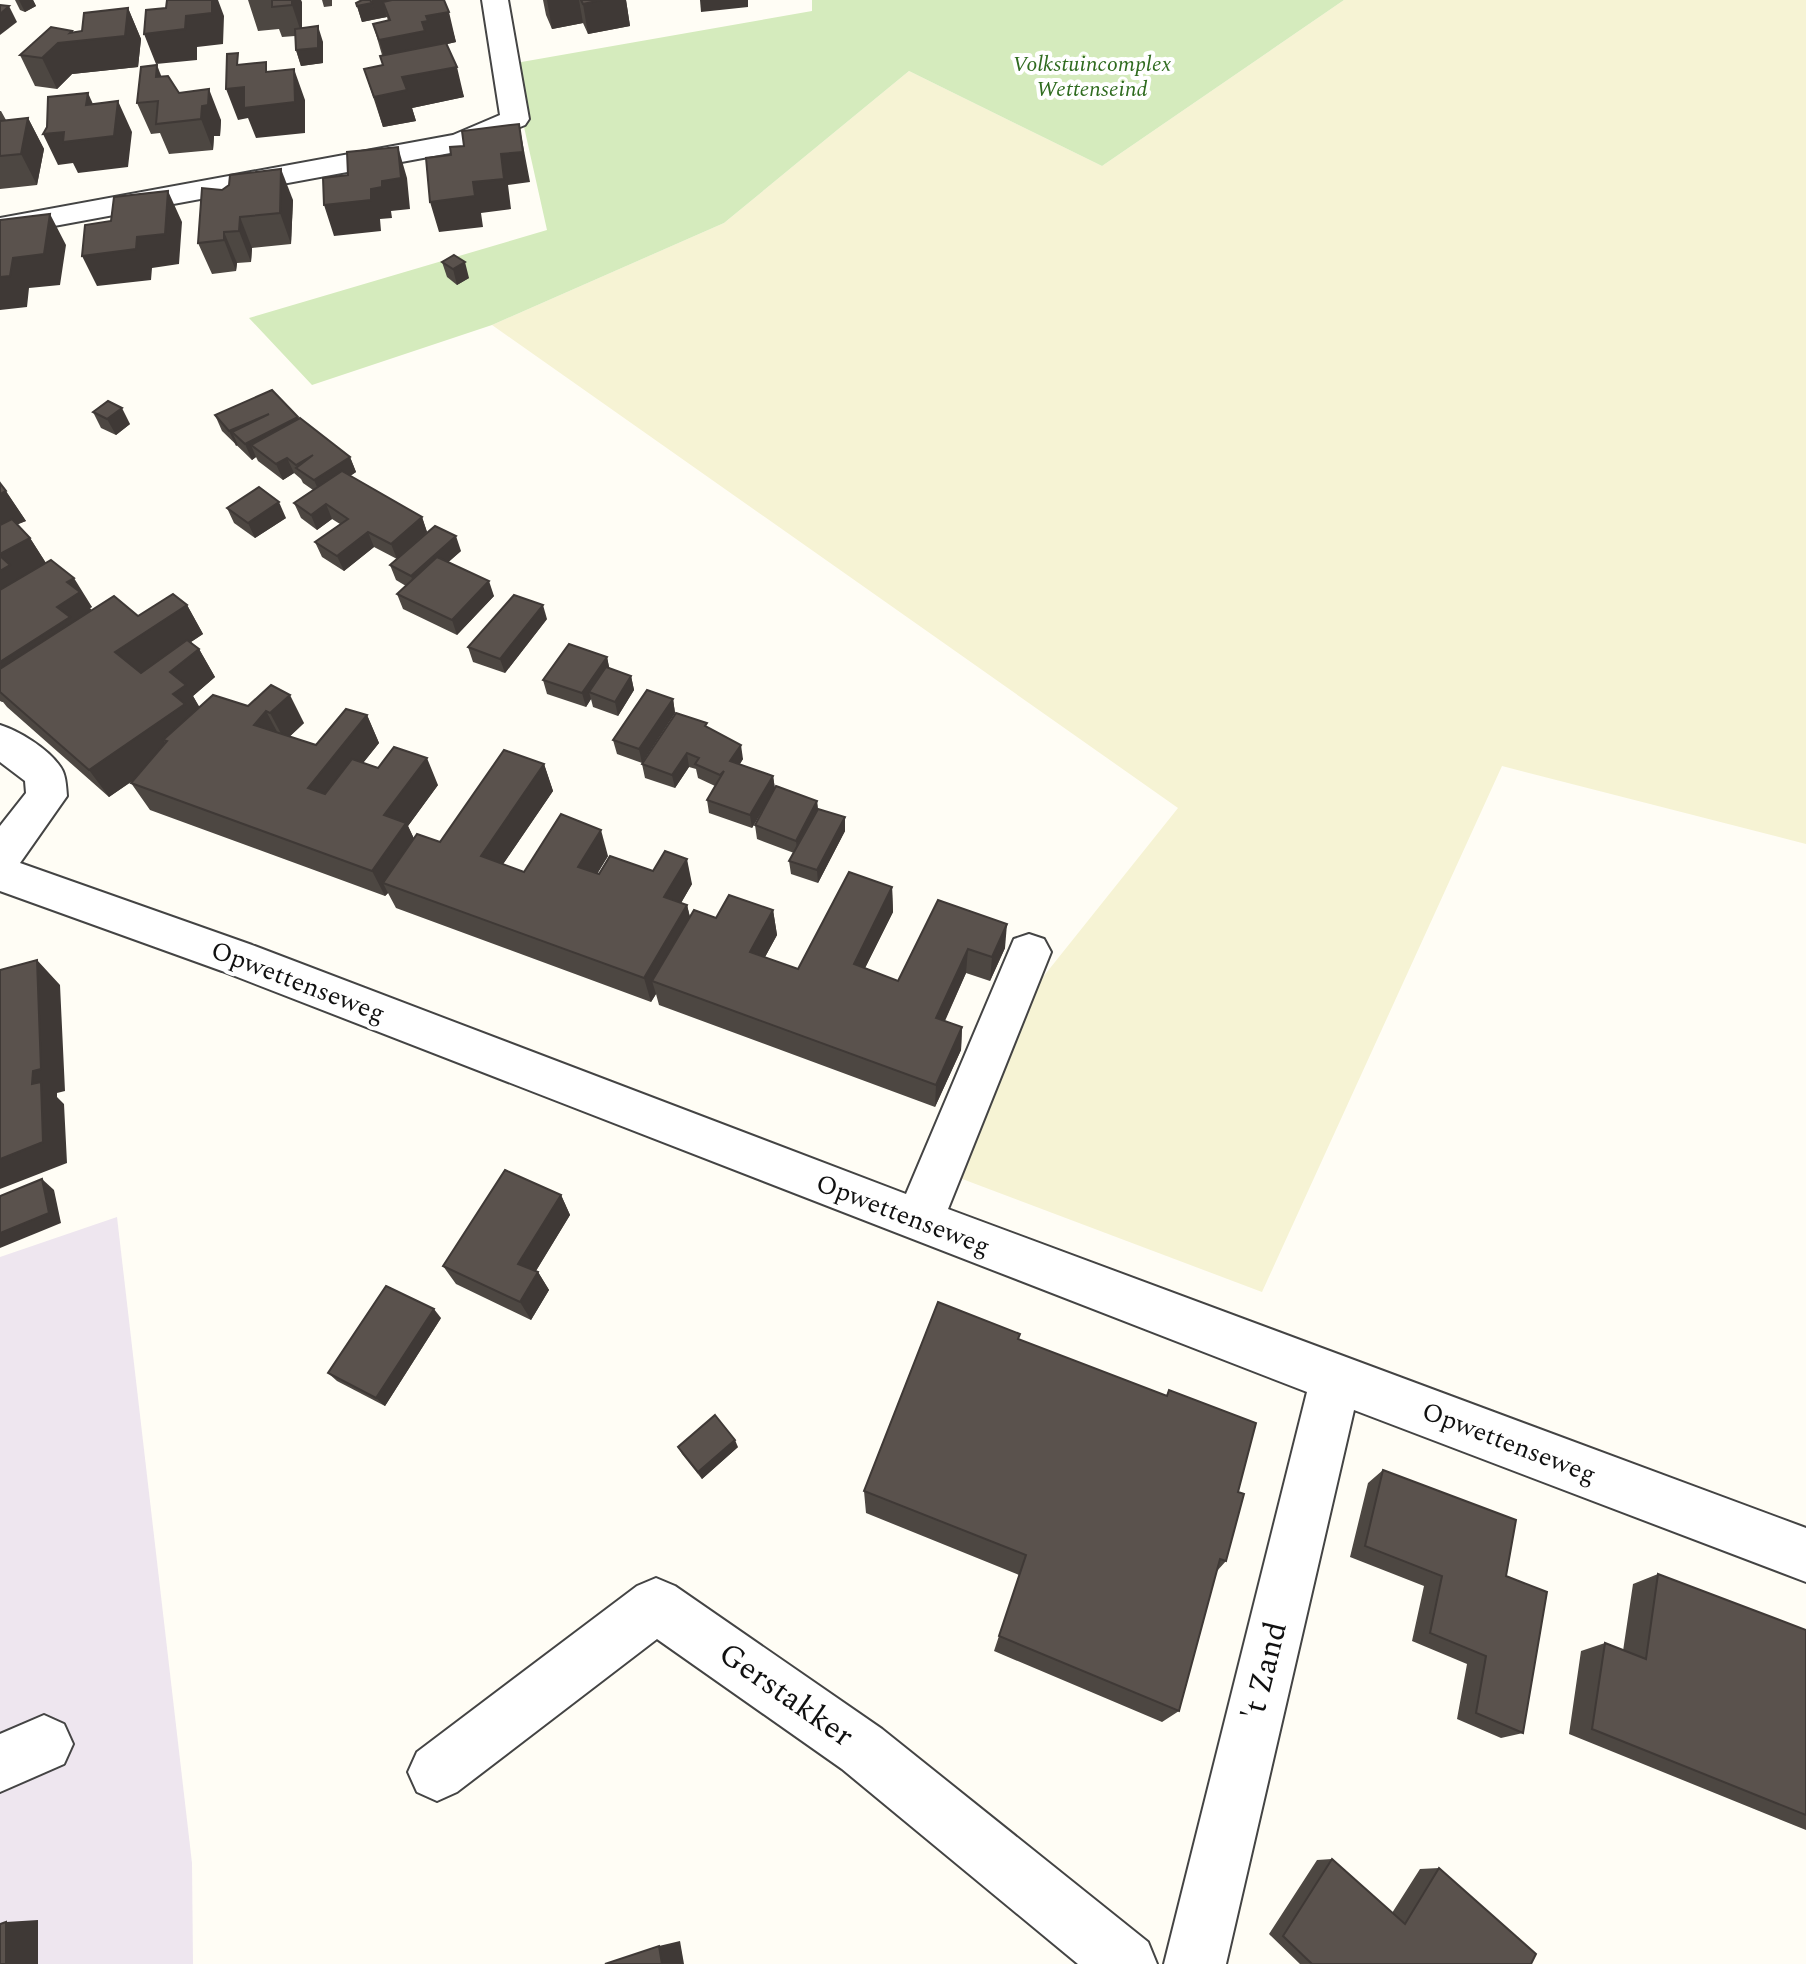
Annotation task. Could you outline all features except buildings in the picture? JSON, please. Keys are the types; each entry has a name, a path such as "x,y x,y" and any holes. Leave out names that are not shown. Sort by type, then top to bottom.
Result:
{"street":[{"path":"0,227 461,142 515,119 495,0"},
{"path":"0,740 44,774 47,796 0,857"},
{"name":"Opwettenseweg","path":"0,873 237,958 919,1221 1806,1555"},
{"path":"919,1221 1029,952"},
{"name":"'t Zand","path":"1195,1964 1336,1378"},
{"name":"Gerstakker","path":"437,1772 656,1605 862,1749 1126,1964"}],"shaded area":[{"path":"1344,0 1806,0 1806,844 1502,766 1262,1292 957,1177 1035,987 1178,808 492,325 724,223 909,71 1102,166"},
{"path":"117,1217 192,1863 193,1964 0,1964 0,1257"}],"green space":[{"name":"Volkstuincomplex Wettenseind","path":"812,0 1344,0 1102,166 909,71 724,223 492,325 312,385 249,318 547,230 510,64 812,11"}]}
